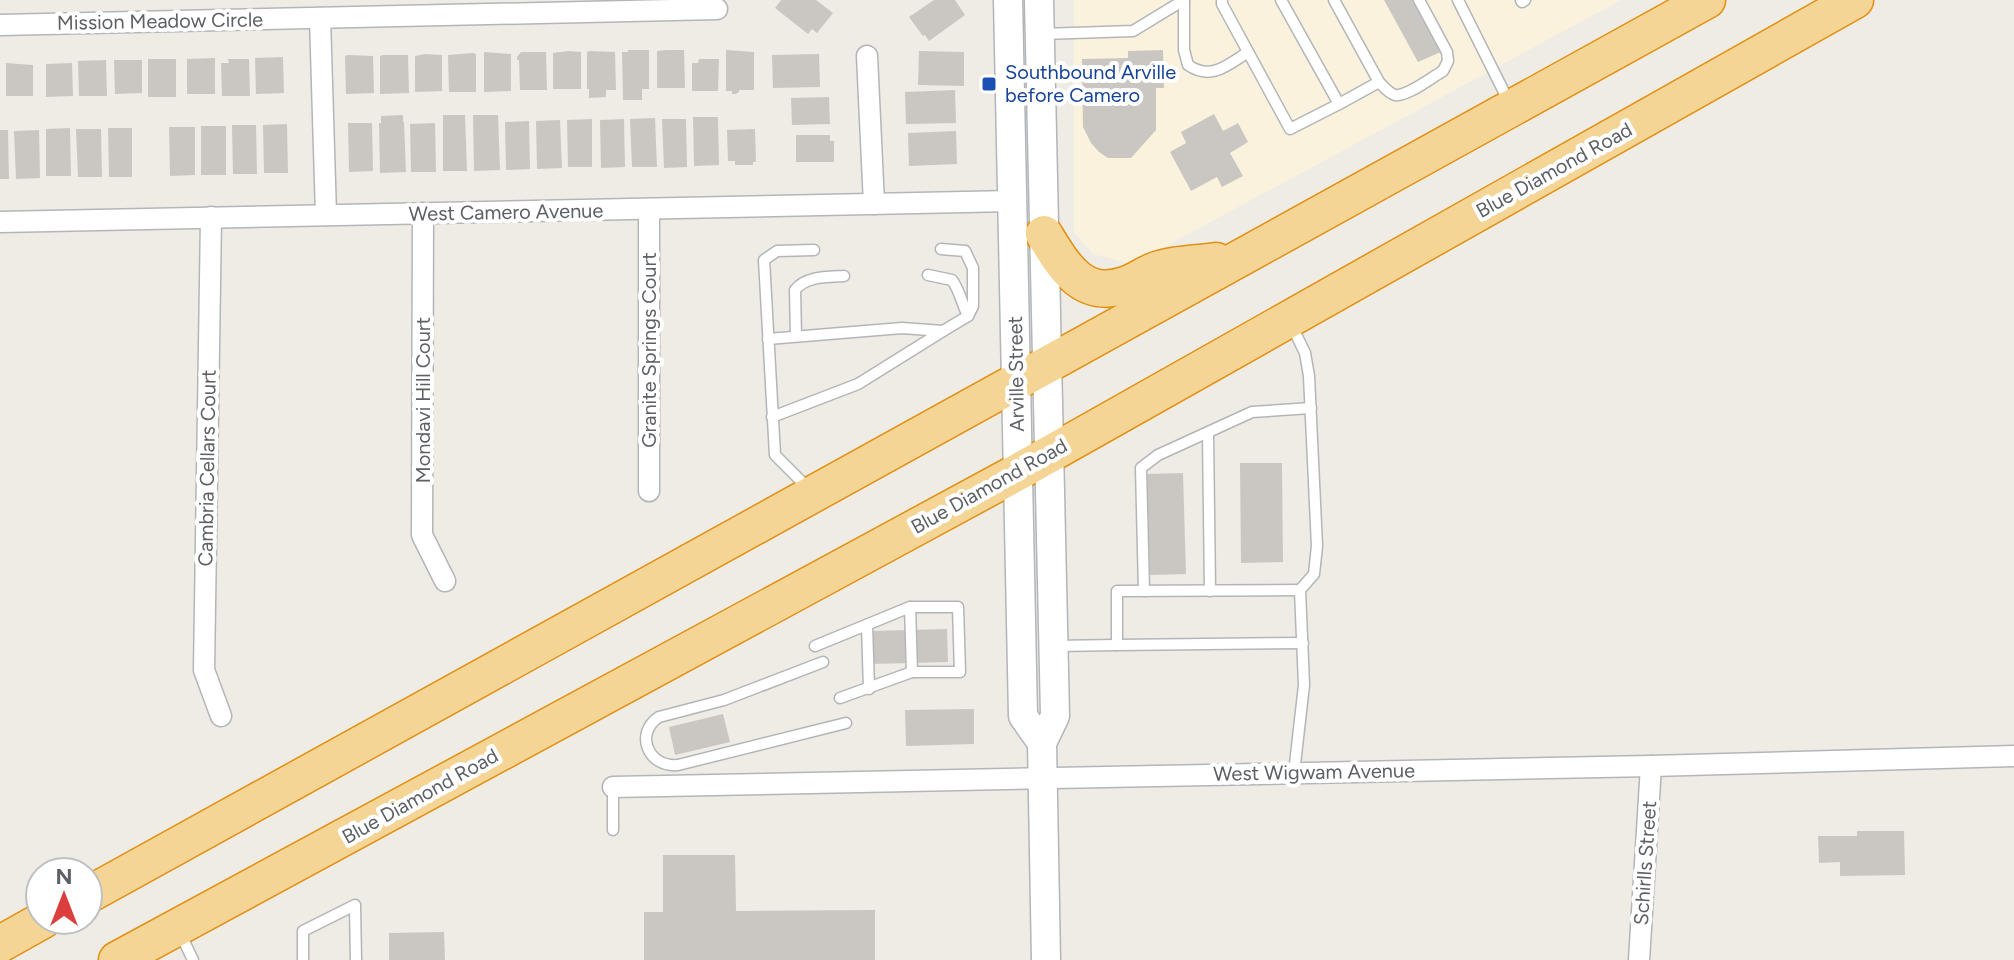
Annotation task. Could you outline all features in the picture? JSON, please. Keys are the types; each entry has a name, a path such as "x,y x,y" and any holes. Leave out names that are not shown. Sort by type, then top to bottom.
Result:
{"highway":[{"path":"104,886 1707,0"},
{"name":"Blue Diamond Road","path":"117,960 1018,472 1855,0"},
{"path":"1044,234 1070,273 1088,285 1107,290 1127,285 1156,270 1241,257"},
{"path":"0,944 24,931"}],"street":[{"name":"Arville Street","path":"1008,0 1012,201 1032,373 1049,454 1055,716 1042,743 1046,960"},
{"name":"Arville Street","path":"1039,0 1044,234 1032,373 1018,472 1023,716 1042,743"},
{"name":"Mission Meadow Circle","path":"0,25 717,9"},
{"path":"320,18 326,215"},
{"path":"867,56 874,204"},
{"name":"West Camero Avenue","path":"0,222 1012,201"},
{"name":"Granite Springs Court","path":"649,209 649,491"},
{"name":"Mondavi Hill Court","path":"423,213 422,535 445,581"},
{"name":"Cambria Cellars Court","path":"211,217 204,670 221,716"},
{"name":"West Wigwam Avenue","path":"613,787 2014,756"},
{"name":"Schirlls Street","path":"1639,960 1651,766"}],"lane":[{"path":"1040,35 1133,31 1184,0"},
{"path":"1184,0 1184,50 1188,65 1198,72 1216,71 1248,52"},
{"path":"1222,0 1290,129 1379,82"},
{"path":"1281,0 1339,104"},
{"path":"1334,0 1379,82 1394,95 1404,94 1443,71 1447,65 1447,52 1419,0"},
{"path":"1458,0 1512,108"},
{"path":"772,417 858,384 968,316 973,306 973,268 965,251 941,249"},
{"path":"814,250 777,251 764,260 775,455 814,494"},
{"path":"928,275 952,280 959,289 968,316"},
{"path":"796,336 795,290 799,284 844,276"},
{"path":"1289,319 1305,353 1309,376 1317,546 1314,574 1300,590 1304,685 1294,773"},
{"path":"768,339 902,328 943,331"},
{"path":"1144,591 1141,468 1158,455 1252,412 1311,408"},
{"path":"1208,433 1210,591"},
{"path":"1117,645 1117,591 1300,590"},
{"path":"910,607 912,672"},
{"path":"815,646 910,607 958,607 960,672 912,672 840,698"},
{"path":"867,625 869,689"},
{"path":"1054,646 1303,643"},
{"path":"823,662 724,700 659,717 651,722 647,730 650,751 661,764 678,765 846,723"},
{"path":"613,787 613,830"},
{"path":"303,960 303,931 355,905 356,960"},
{"path":"178,927 193,960"}],"shaded area":[{"path":"1074,0 1621,0 1133,264 1093,254 1074,232"}],"building":[{"path":"781,0 816,0 833,13 817,33 812,29 808,34 775,8"},
{"path":"934,0 955,0 965,15 929,41 909,17"},
{"path":"1384,0 1413,0 1443,51 1418,62"},
{"path":"649,50 649,89 642,89 642,100 623,100 622,52"},
{"path":"684,50 685,88 657,88 657,51"},
{"path":"726,50 754,52 754,90 739,90 736,94 726,91"},
{"path":"1163,50 1164,88 1156,88 1156,130 1131,158 1108,158 1091,143 1083,127 1082,59 1128,58 1128,51"},
{"path":"919,51 964,52 964,86 918,85"},
{"path":"484,52 511,54 511,91 484,92"},
{"path":"521,52 546,52 547,90 520,90 517,57"},
{"path":"581,52 581,89 553,89 553,53"},
{"path":"587,52 615,52 616,90 606,90 606,97 589,98"},
{"path":"476,54 476,92 449,92 448,55"},
{"path":"819,54 820,87 773,88 772,55"},
{"path":"408,55 409,93 380,94 380,56"},
{"path":"442,55 442,91 415,92 415,56"},
{"path":"345,56 373,56 374,93 346,94"},
{"path":"283,57 284,93 256,94 255,58"},
{"path":"215,58 215,94 187,94 187,59"},
{"path":"148,59 176,59 176,97 148,97"},
{"path":"228,59 249,59 250,96 222,96 221,63 229,63"},
{"path":"699,59 719,59 718,91 692,91 692,63 698,63"},
{"path":"106,60 107,96 79,96 78,61"},
{"path":"114,60 142,60 142,93 115,94"},
{"path":"6,63 33,65 33,96 6,96"},
{"path":"72,63 73,96 46,97 46,64"},
{"path":"955,90 956,123 906,124 905,92"},
{"path":"829,97 830,124 792,125 791,98"},
{"path":"1214,114 1223,131 1238,123 1248,142 1230,153 1243,176 1222,187 1217,177 1191,191 1170,152 1186,143 1181,132"},
{"path":"403,115 406,172 380,173 381,116"},
{"path":"443,115 465,115 467,171 443,171"},
{"path":"473,115 498,115 500,170 474,171"},
{"path":"693,117 718,117 719,165 694,166"},
{"path":"655,118 657,167 632,167 630,119"},
{"path":"592,119 592,167 568,167 567,120"},
{"path":"624,119 625,167 601,168 600,120"},
{"path":"662,119 686,119 687,167 664,168"},
{"path":"560,120 562,168 537,169 536,121"},
{"path":"529,121 530,169 506,170 505,122"},
{"path":"348,123 372,123 373,171 349,172"},
{"path":"435,123 436,172 411,172 410,124"},
{"path":"287,124 288,173 264,173 263,125"},
{"path":"232,125 256,125 257,174 233,174"},
{"path":"201,126 226,126 226,175 201,175"},
{"path":"169,127 195,127 195,175 170,176"},
{"path":"70,128 71,176 46,176 46,129"},
{"path":"108,128 132,128 132,177 109,177"},
{"path":"76,129 101,129 102,177 78,177"},
{"path":"755,129 756,162 753,165 735,165 735,161 728,161 727,130"},
{"path":"0,130 8,130 9,179 0,179"},
{"path":"39,130 40,178 16,179 14,131"},
{"path":"956,131 957,164 909,166 908,133"},
{"path":"796,135 830,135 830,141 834,141 834,162 796,162"},
{"path":"1240,463 1282,463 1283,562 1241,563"},
{"path":"1183,473 1186,574 1150,575 1147,474"},
{"path":"947,629 948,662 871,664 870,631"},
{"path":"974,709 974,744 906,746 905,710"},
{"path":"723,714 730,742 675,755 669,727"},
{"path":"1857,831 1904,831 1905,875 1840,876 1840,862 1819,863 1818,836 1857,836"},
{"path":"663,855 735,855 736,911 875,910 875,960 644,960 644,912 663,912"},
{"path":"444,932 445,960 389,960 389,933"}],"place":[{"name":"Southbound Arville before Camero","path":"989,84"}]}
